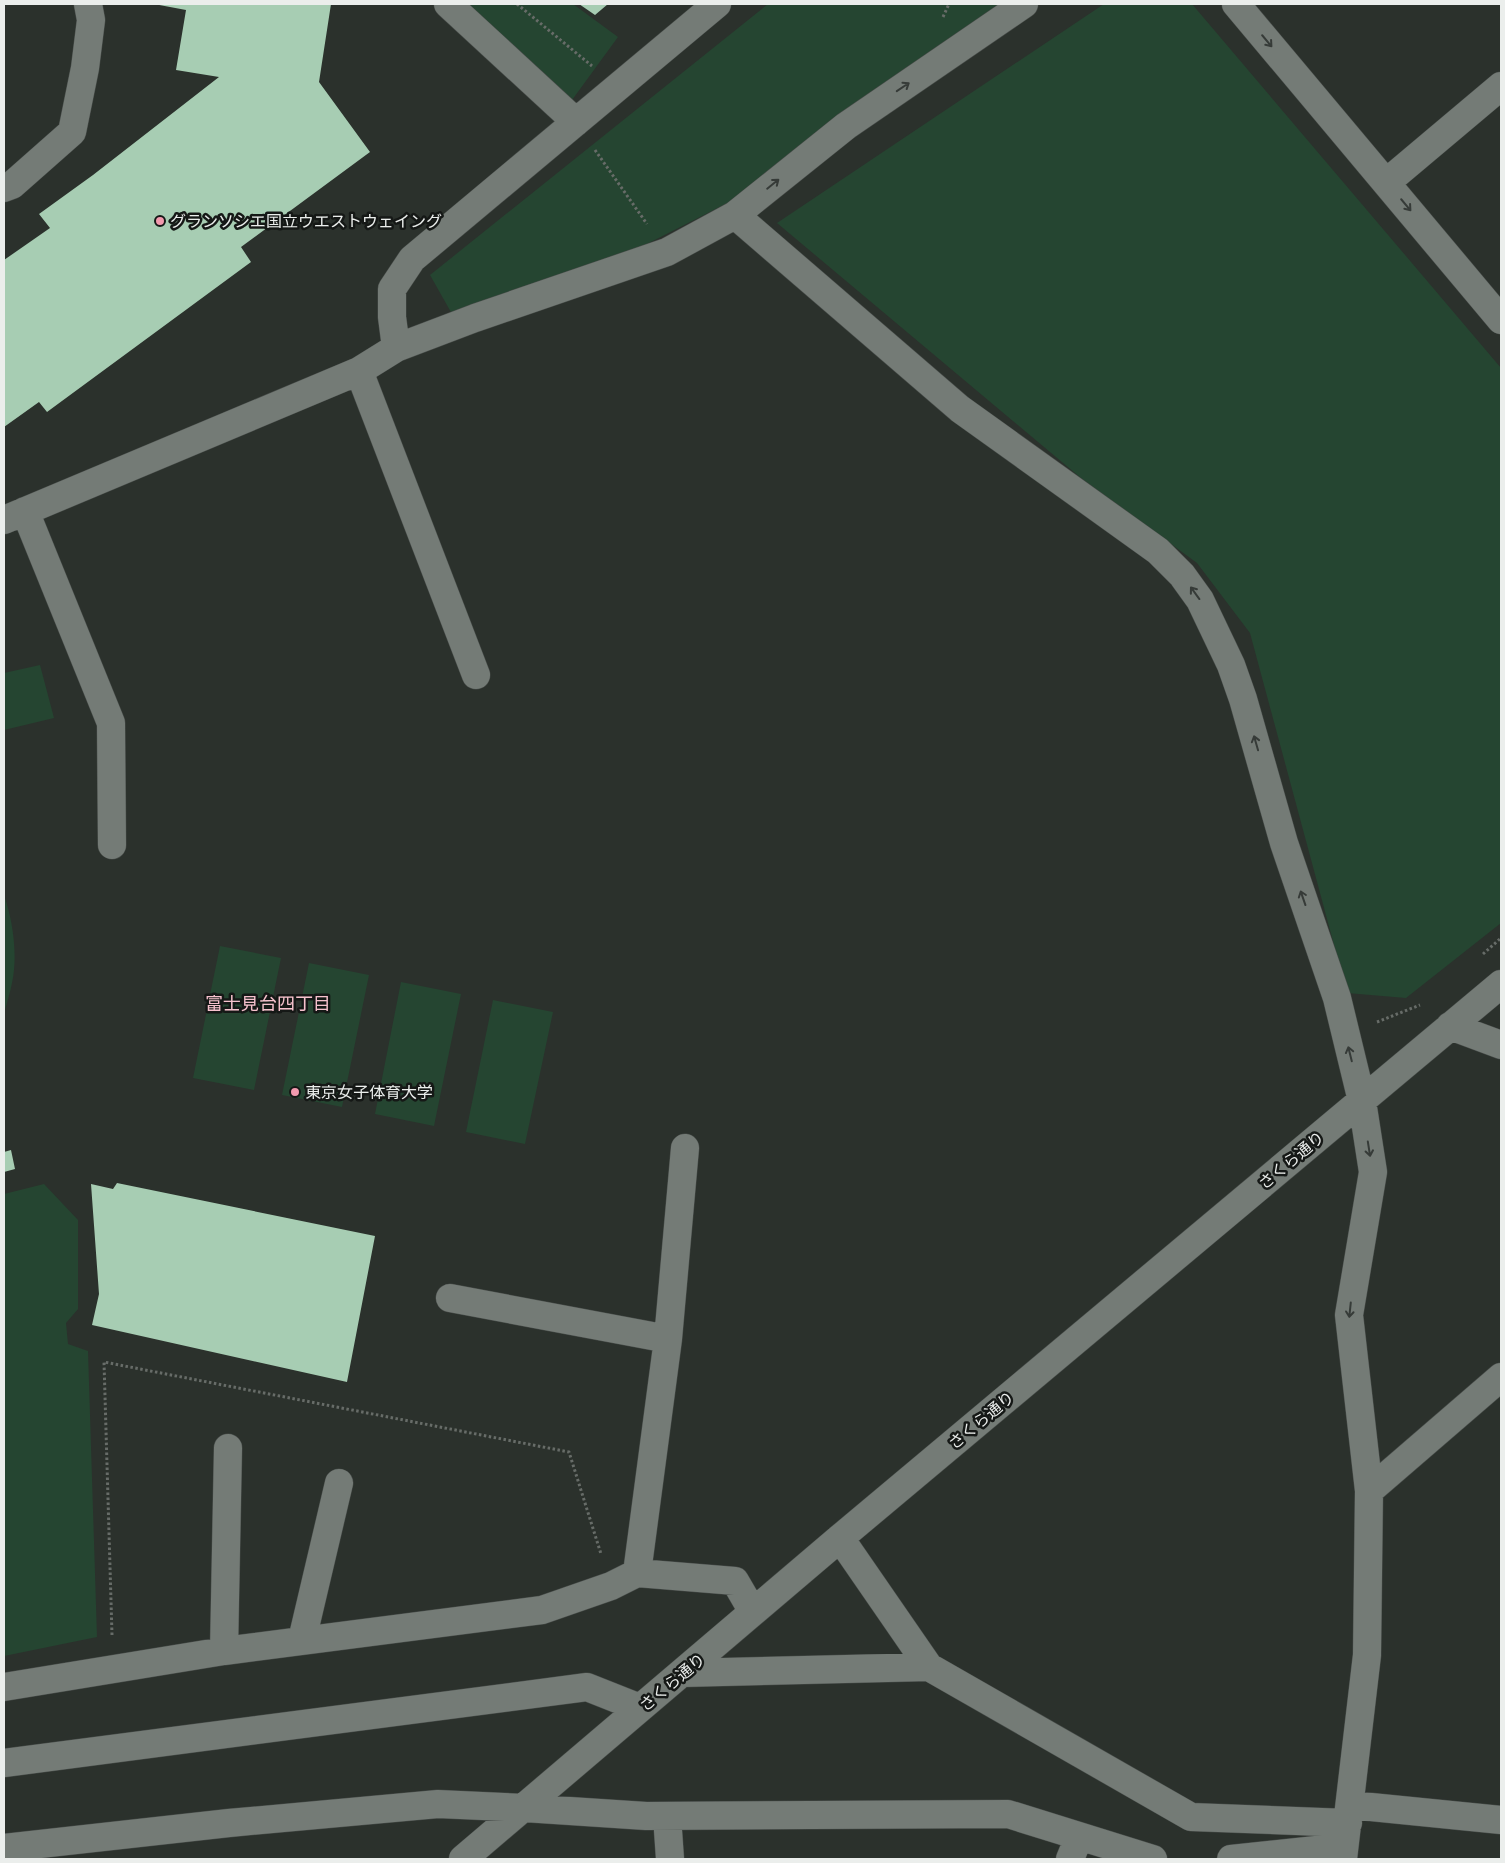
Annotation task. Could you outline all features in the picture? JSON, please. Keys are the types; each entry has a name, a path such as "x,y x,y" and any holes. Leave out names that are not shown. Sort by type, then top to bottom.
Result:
{"street":[{"path":"4,188 12,185 72,132 87,59 91,20 88,4"},
{"path":"448,4 576,122"},
{"path":"396,348 392,318 392,289 412,259 717,4"},
{"path":"112,845 111,723 14,516 359,371 396,348 475,318 667,252 735,215 846,126 1024,4"},
{"path":"1236,4 1501,320"},
{"path":"1387,182 1501,86"},
{"path":"735,215 960,410 1158,551 1182,575 1200,600 1231,665 1243,698 1284,843 1337,998 1362,1101 1373,1172 1349,1315 1369,1491 1366,1655 1346,1834"},
{"path":"359,371 476,675"},
{"name":"さくら通り","path":"463,1859 840,1538 1501,984"},
{"path":"1450,1026 1501,1045"},
{"path":"637,1573 668,1339 685,1148"},
{"path":"450,1298 668,1339"},
{"path":"1369,1491 1501,1378"},
{"path":"224,1651 228,1448"},
{"path":"302,1640 338,1483"},
{"path":"840,1538 929,1667 1191,1817 1346,1834"},
{"path":"4,1687 224,1651 542,1610 611,1586 637,1573 735,1581 753,1612"},
{"path":"682,1673 929,1667"},
{"path":"4,1763 587,1687 640,1708"},
{"path":"4,1848 230,1822 438,1804 646,1816 1008,1814 1074,1848 1153,1859"},
{"path":"667,1816 670,1859"},
{"path":"1231,1859 1346,1834 1501,1820"}],"path":[{"path":"517,4 617,87"},
{"path":"576,122 667,252"},
{"path":"1378,1021 1410,1009"},
{"path":"113,1668 104,1362 569,1452 611,1586"}],"green space":[{"path":"447,4 573,4 618,37 564,111"},
{"path":"768,4 1039,4 781,176 560,288 452,314 430,275"},
{"path":"1104,4 1192,4 1501,368 1501,923 1406,998 1347,993 1250,633 1197,563 1081,478 777,223"},
{"path":"40,665 54,718 4,730 4,673"},
{"path":"4,895 12,927 15,961 12,983 4,1013"},
{"path":"220,946 281,958 254,1090 193,1078"},
{"path":"309,963 369,975 342,1107 282,1095"},
{"path":"401,982 461,994 434,1126 375,1114"},
{"path":"493,1000 553,1012 525,1144 466,1132"},
{"path":"44,1184 78,1220 78,1309 66,1323 68,1344 88,1351 97,1637 4,1656 4,1194"}],"building":[{"name":"グランソシエ国立ウエストウェイング","path":"154,4 331,4 319,82 370,152 241,247 251,262 47,412 39,402 4,427 4,260 50,228 39,214 93,175 219,77 176,70 186,10"},
{"path":"579,4 608,4 595,15"},
{"path":"11,1150 15,1169 4,1172 4,1152"},
{"path":"117,1183 375,1236 347,1382 92,1325 99,1294 91,1184 113,1189"}],"place":[{"name":"グランソシエ国立ウエストウェイング","path":"160,221"},
{"name":"東京女子体育大学","path":"295,1092"}],"district":[{"name":"富士見台四丁目","path":"268,1004"}]}
